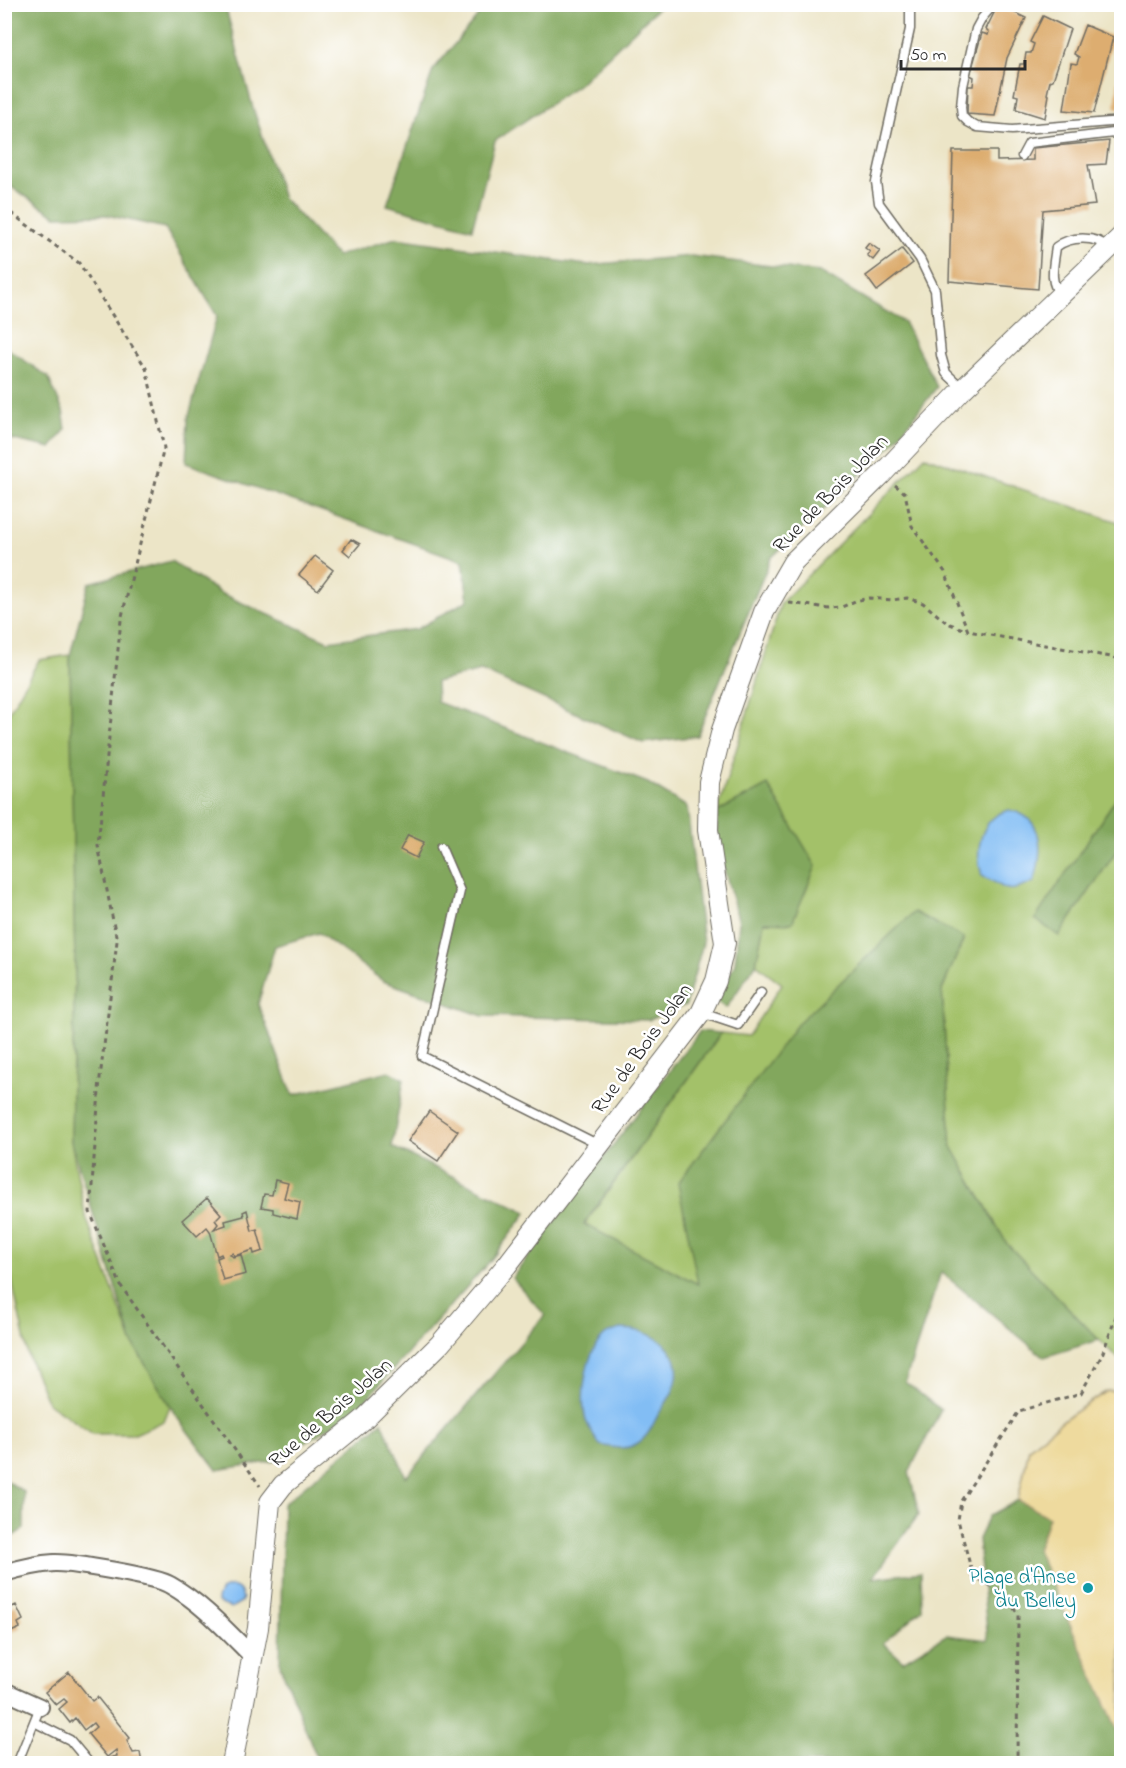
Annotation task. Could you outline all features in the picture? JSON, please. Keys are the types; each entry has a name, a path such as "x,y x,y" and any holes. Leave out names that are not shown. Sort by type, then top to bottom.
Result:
{"street":[{"name":"Rue de Bois Jolan","path":"232,1764 258,1628 270,1502 283,1485 363,1420 440,1344 507,1265 701,1013 716,981 725,943 708,830 709,782 722,730 770,600 793,562 963,389 1115,242"},
{"path":"4,1573 56,1562 146,1577 168,1583 193,1600 253,1657"},
{"path":"4,1694 9,1693 37,1714"}],"lane":[{"path":"910,4 910,29 876,182 879,203 920,259 935,290 945,374 963,389"},
{"path":"994,4 975,29 961,107 962,116 968,122 977,127 1011,130 1122,121"},
{"path":"1022,156 1029,142 1122,132"},
{"path":"1061,295 1054,288 1052,276 1056,247 1064,240 1093,239 1115,242"},
{"path":"441,847 460,891 422,1056 599,1145"},
{"path":"701,1013 738,1025 761,992"},
{"path":"17,1764 37,1714 70,1740 90,1764"}],"path":[{"path":"4,208 79,263 146,368 164,448 121,620 98,845 117,941 100,1077 90,1212 121,1286 270,1502"},
{"path":"881,475 905,493 912,526 945,572 968,631"},
{"path":"770,600 829,608 842,607 869,598 892,600 907,598 923,603 947,623 968,631 1122,658"},
{"path":"1017,1764 1018,1614 1001,1591 973,1576 958,1520 961,1501 1019,1411 1081,1393 1102,1355 1122,1300"}],"green space":[{"path":"4,5 221,5 226,9 253,108 283,198 337,256 396,238 587,265 691,256 820,272 904,322 937,387 892,445 771,558 697,736 643,743 481,671 436,682 437,702 648,783 687,807 703,943 686,1005 649,1020 483,1016 383,981 319,933 275,946 258,1004 293,1095 389,1071 404,1079 392,1147 527,1212 490,1261 357,1410 275,1461 217,1470 176,1416 132,1342 71,1141 75,968 70,655 89,583 171,561 222,594 328,641 417,629 468,600 463,561 186,463 188,419 217,316 165,228 107,215 56,216 5,183"},
{"path":"487,5 661,5 578,85 495,141 472,229 387,205 433,70"},
{"path":"4,346 48,377 63,411 66,429 51,448 5,438"},
{"path":"925,456 1121,523 1121,791 1036,919 1059,936 1121,844 1121,1361 1007,1244 951,1145 942,990 964,938 699,1285 584,1225 721,1033 748,1036 782,984 756,964 764,922 717,812 781,603"},
{"path":"70,655 75,968 71,1141 85,1214 132,1342 170,1406 164,1421 135,1434 93,1434 48,1403 28,1356 5,1249 4,721 39,660"},
{"path":"768,785 816,866 792,923 764,922 756,964 726,1008 717,1002 735,963 739,922 717,844 717,812"},
{"path":"1121,791 1121,844 1059,936 1035,919"},
{"path":"914,912 964,938 942,990 951,1145 1007,1244 1099,1340 1044,1357 941,1272 905,1382 941,1410 909,1472 919,1514 873,1578 921,1572 922,1609 883,1643 903,1661 946,1635 988,1640 978,1539 989,1516 1018,1500 1049,1517 1037,1550 1121,1738 1121,1763 319,1763 280,1665 283,1504 382,1422 406,1477 545,1315 512,1278 700,1031 721,1033 584,1224 698,1284 678,1183 799,1022"},
{"path":"4,1479 24,1492 24,1529 5,1541"}],"sand":[{"name":"Plage d'Anse du Belley","path":"1107,1391 1122,1392 1121,1738 1037,1550 1049,1517 1018,1500 1029,1448 1067,1417"}],"water":[{"path":"1009,810 1030,820 1036,828 1040,848 1034,882 1010,890 982,876 979,856 979,846 986,827 999,814"},
{"path":"621,1329 642,1332 661,1341 674,1356 677,1377 672,1392 645,1437 632,1446 620,1448 600,1445 589,1428 585,1415 584,1391 588,1366 597,1344 606,1335"},
{"path":"228,1587 238,1589 243,1598 231,1608 218,1603 217,1599 221,1590"}],"building":[{"path":"998,5 1026,18 1007,58 995,116 967,114 968,86 973,86 974,77 970,75 982,33 988,35 989,32 986,29"},
{"path":"1043,16 1070,29 1053,80 1050,81 1045,118 1016,109 1018,96 1014,95 1020,64 1024,64 1026,53 1031,53 1034,44 1030,42"},
{"path":"1085,25 1113,37 1094,113 1064,110 1071,63 1077,64 1079,57 1074,54"},
{"path":"1122,80 1122,109 1115,108 1118,81"},
{"path":"1109,141 1106,164 1088,165 1095,205 1043,210 1038,289 949,281 953,151 997,151 997,161 1033,160 1033,148"},
{"path":"869,243 880,251 873,260 867,255 870,252 865,248"},
{"path":"902,249 913,263 877,291 866,276"},
{"path":"351,539 360,544 350,556 343,550"},
{"path":"315,556 333,570 318,590 299,575"},
{"path":"408,835 424,842 416,858 400,850"},
{"path":"429,1111 458,1131 438,1161 408,1141"},
{"path":"275,1180 288,1183 284,1198 300,1202 297,1219 273,1213 273,1209 261,1207 264,1194 272,1195"},
{"path":"207,1198 221,1214 215,1220 218,1224 214,1229 226,1225 225,1221 244,1216 243,1212 247,1210 252,1231 257,1229 263,1251 254,1254 253,1250 234,1256 233,1253 230,1254 233,1257 241,1255 246,1274 223,1280 217,1258 222,1256 221,1254 217,1256 210,1231 207,1227 197,1236 182,1220"},
{"path":"16,1605 23,1620 18,1623 20,1628 4,1635 4,1611"},
{"path":"69,1672 92,1701 97,1697 130,1738 127,1741 133,1753 140,1752 142,1764 110,1764 109,1758 117,1756 116,1750 107,1757 88,1734 96,1727 93,1723 84,1730 75,1718 70,1723 59,1709 67,1702 64,1699 56,1705 45,1692"}],"place":[{"name":"Plage d'Anse du Belley","path":"1088,1588"}]}
